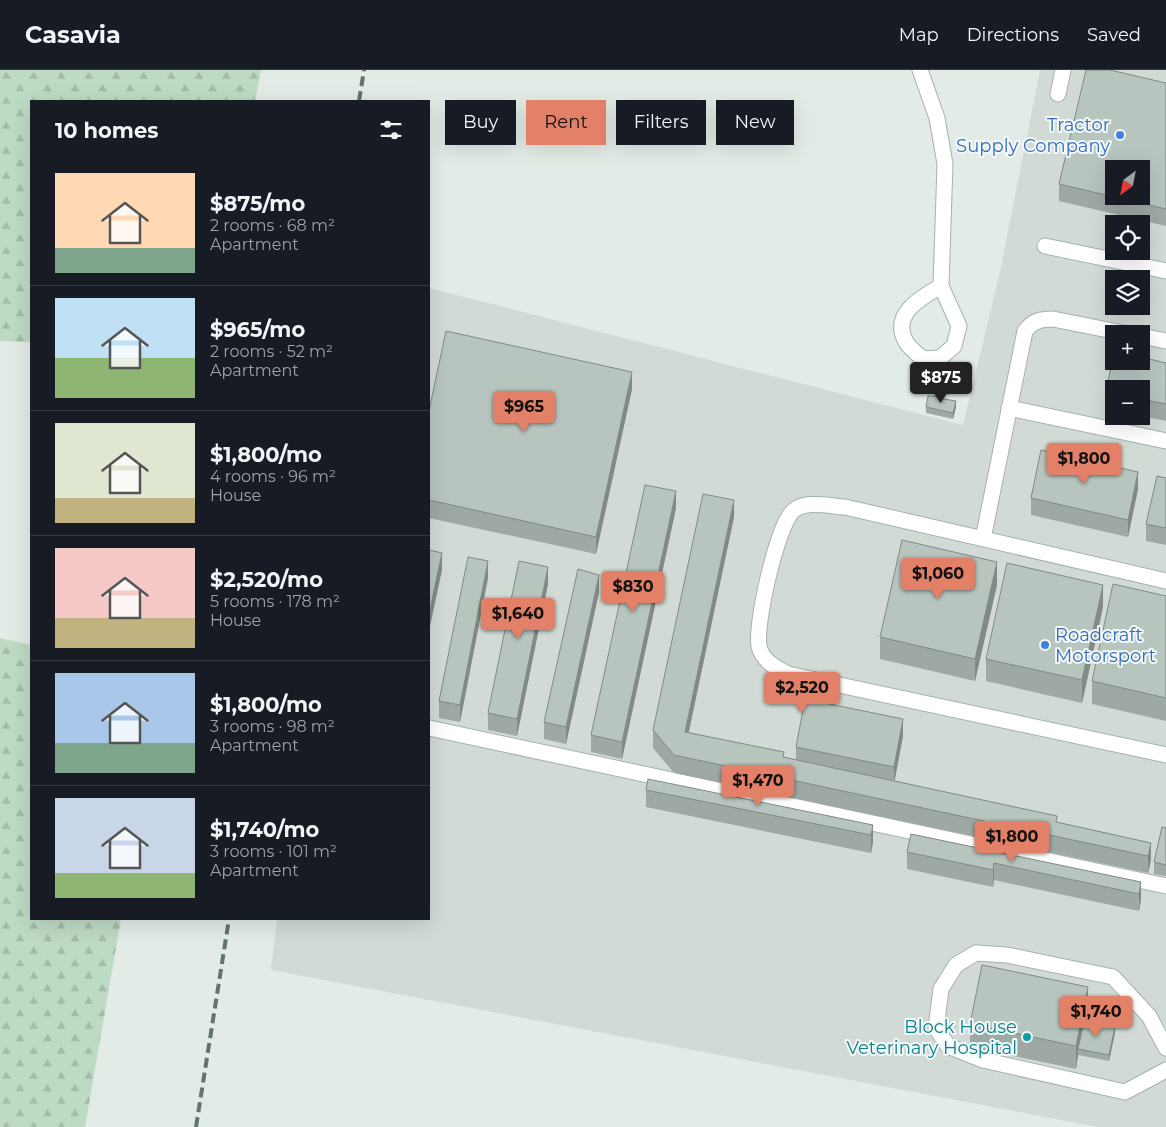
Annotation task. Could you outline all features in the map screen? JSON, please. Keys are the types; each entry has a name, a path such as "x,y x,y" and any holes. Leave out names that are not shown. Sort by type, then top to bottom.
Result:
{"lane":[{"path":"920,70 937,118 945,164 941,286 959,326 954,346 940,358 924,359 906,342 902,323 912,303 941,286"},
{"path":"1058,94 1063,70"},
{"path":"1045,246 1166,271"},
{"path":"983,539 1025,331 1032,323 1042,319 1053,319 1105,329"},
{"path":"1150,338 1166,341"},
{"path":"1009,408 1166,440"},
{"path":"1166,582 844,507 809,504 794,510 784,523 778,538 758,624 759,646 763,656 774,666 788,674 1166,755"},
{"path":"430,728 1166,886"},
{"path":"1166,1048 1149,1016 1113,978 1008,956 976,953 956,965 942,989 936,1028 948,1046 983,1060 1125,1092 1166,1070"}],"shaded area":[{"path":"1040,70 1166,70 1166,1127 1098,1127 271,970 277,920 430,920 430,288 963,425 1000,272"}],"green space":[{"path":"0,70 261,70 255,100 30,100 30,342 0,341"},
{"path":"0,638 30,645 30,920 121,920 85,1127 0,1127"}],"building":[{"name":"Tractor Supply Company","path":"1086,70 1110,70 1166,83 1166,209 1149,205 1150,160 1105,160 1105,195 1059,184"},
{"path":"446,331 632,372 596,537 430,500 430,406"},
{"path":"1150,359 1166,363 1166,404 1150,401 1150,380 1108,380 1110,370 1150,370"},
{"path":"928,396 939,396 938,398 956,401 953,413 926,407"},
{"path":"1041,450 1138,472 1128,520 1031,498"},
{"path":"1157,476 1166,478 1166,528 1146,524"},
{"path":"645,485 676,491 622,742 591,735"},
{"path":"703,494 734,500 685,732 784,752 783,757 1057,816 1056,822 1151,843 1148,856 674,755 653,730"},
{"path":"902,540 997,562 975,659 880,637"},
{"path":"430,550 442,553 430,609"},
{"path":"468,557 488,561 460,705 439,701"},
{"path":"519,561 548,567 517,719 488,713"},
{"path":"1007,563 1103,585 1082,680 986,659"},
{"path":"578,569 599,575 566,727 544,722"},
{"path":"1113,584 1166,596 1166,698 1092,681"},
{"path":"805,699 903,719 894,767 796,747"},
{"path":"648,779 873,825 871,835 646,790"},
{"path":"1162,827 1166,828 1166,865 1154,862"},
{"path":"911,834 1141,882 1139,894 994,863 993,870 907,852"},
{"name":"Block House Veterinary Hospital","path":"982,965 1088,987 1076,1046 970,1024"},
{"path":"1084,1021 1115,1027 1109,1055 1078,1049"}],"railway":[{"path":"359,100 364,70"},
{"path":"196,1127 229,920"}],"place":[{"name":"Tractor Supply Company","path":"1120,135"},
{"name":"Roadcraft Motorsport","path":"1045,645"},
{"name":"Block House Veterinary Hospital","path":"1027,1037"}]}
